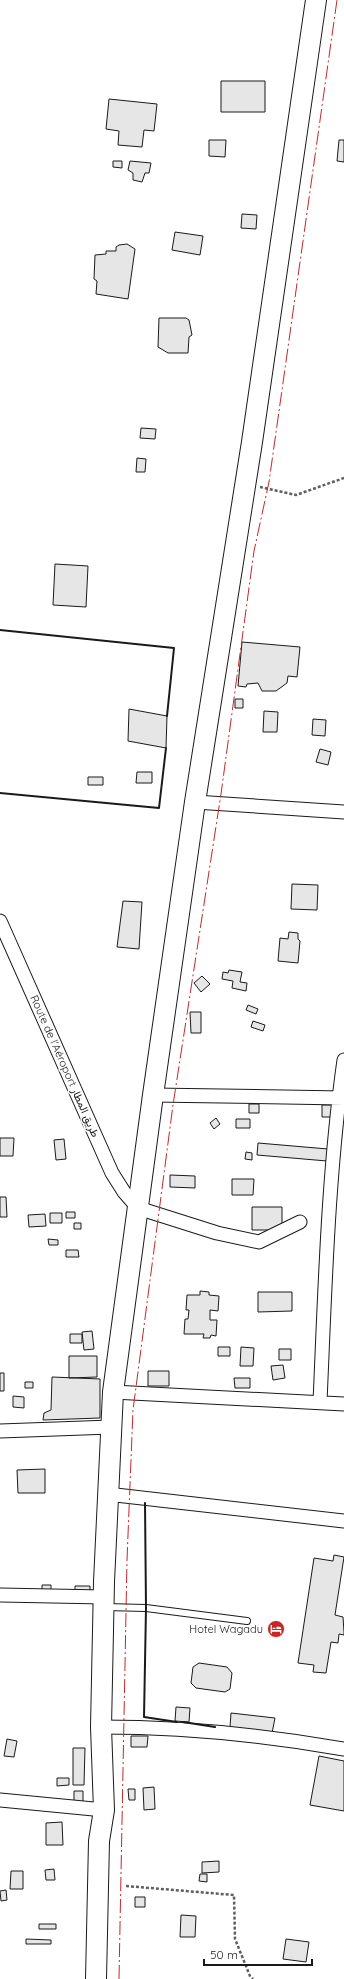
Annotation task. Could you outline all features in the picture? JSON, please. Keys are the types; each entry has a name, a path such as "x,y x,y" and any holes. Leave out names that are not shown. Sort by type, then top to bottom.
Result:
{"main road":[{"path":"96,1979 99,1841 104,1810 101,1727 107,1494 113,1392 153,1095 195,802 246,484 316,0"}],"street":[{"path":"195,802 344,812"},
{"name":"Route de l'Aéroport طريق المطار","path":"0,921 112,1174 124,1192 138,1208"},
{"path":"320,1402 326,1275 344,1060"},
{"path":"153,1095 341,1099"},
{"path":"138,1208 217,1232 259,1242 300,1222"},
{"path":"113,1392 344,1404"},
{"path":"0,1431 111,1427"},
{"path":"107,1494 344,1521"},
{"path":"0,1595 104,1602"},
{"path":"101,1727 151,1727 295,1741 344,1749"},
{"path":"0,1800 104,1810"}],"lane":[{"path":"104,1602 247,1621"}],"path":[{"path":"246,484 296,495 344,478"},
{"path":"126,1886 234,1895 235,1939 250,1976 253,1979"}],"building":[{"path":"221,81 265,81 265,112 221,112"},
{"path":"109,99 157,104 154,131 144,130 142,147 118,145 119,131 106,129"},
{"path":"209,140 226,140 225,157 209,156"},
{"path":"339,140 344,140 344,162 337,161"},
{"path":"113,161 122,161 122,168 113,167"},
{"path":"130,161 151,163 149,173 145,173 142,182 133,180 133,173 128,170"},
{"path":"242,214 257,215 256,229 241,228"},
{"path":"175,232 203,236 200,255 172,250"},
{"path":"127,244 135,249 128,299 96,294 97,281 94,279 95,255 106,254 106,251 116,251 116,247 119,245"},
{"path":"159,318 186,318 189,320 192,335 189,337 188,353 168,353 158,347"},
{"path":"141,428 156,429 155,439 140,438"},
{"path":"137,458 146,459 145,472 136,472"},
{"path":"55,564 88,566 86,607 53,605"},
{"path":"242,642 300,647 297,677 288,676 287,683 276,691 262,691 258,683 247,684 246,687 238,686"},
{"path":"235,699 243,699 243,708 235,708"},
{"path":"129,709 167,716 166,748 128,741"},
{"path":"264,711 278,712 277,732 263,732"},
{"path":"313,719 326,720 325,736 312,735"},
{"path":"320,749 331,752 328,765 316,762"},
{"path":"137,772 152,772 152,783 136,783"},
{"path":"88,777 103,777 103,785 88,785"},
{"path":"292,884 318,885 317,910 291,909"},
{"path":"123,901 142,902 139,949 117,947"},
{"path":"289,932 298,933 298,939 300,941 298,963 278,961 280,938 288,939"},
{"path":"229,970 242,972 240,982 247,983 246,991 232,988 233,981 222,979 223,972 228,973"},
{"path":"202,976 210,984 201,992 194,983"},
{"path":"248,1005 258,1009 256,1014 246,1010"},
{"path":"190,1012 201,1012 201,1033 191,1033"},
{"path":"253,1021 265,1025 263,1031 251,1027"},
{"path":"249,1104 259,1104 259,1113 249,1113"},
{"path":"322,1105 332,1105 332,1117 322,1117"},
{"path":"216,1118 220,1124 214,1129 210,1123"},
{"path":"236,1119 250,1119 250,1128 236,1128"},
{"path":"0,1138 14,1138 13,1156 0,1156"},
{"path":"64,1139 66,1159 56,1160 54,1140"},
{"path":"258,1143 328,1149 327,1161 257,1155"},
{"path":"246,1152 252,1153 252,1160 245,1159"},
{"path":"170,1175 195,1176 195,1188 170,1187"},
{"path":"232,1179 254,1179 253,1195 232,1195"},
{"path":"0,1197 6,1197 7,1217 0,1217"},
{"path":"252,1207 282,1207 282,1230 252,1230"},
{"path":"66,1212 75,1212 75,1218 66,1218"},
{"path":"50,1213 62,1213 62,1223 50,1223"},
{"path":"45,1214 46,1226 29,1227 28,1215"},
{"path":"74,1223 81,1223 81,1229 74,1229"},
{"path":"48,1239 58,1240 58,1245 49,1245"},
{"path":"66,1250 78,1250 79,1257 66,1257"},
{"path":"200,1291 209,1292 209,1295 219,1296 218,1311 210,1310 210,1320 217,1320 216,1336 211,1335 210,1338 203,1338 204,1334 184,1334 185,1319 188,1319 189,1310 186,1310 187,1295 200,1295"},
{"path":"258,1292 292,1292 292,1311 258,1312"},
{"path":"92,1331 94,1349 84,1350 82,1332"},
{"path":"70,1334 82,1334 82,1343 70,1343"},
{"path":"218,1347 230,1347 230,1356 218,1356"},
{"path":"241,1347 254,1348 253,1366 240,1366"},
{"path":"279,1349 291,1349 291,1360 279,1360"},
{"path":"69,1356 97,1356 97,1377 69,1378"},
{"path":"283,1365 285,1378 273,1380 271,1366"},
{"path":"148,1371 169,1371 169,1386 148,1386"},
{"path":"0,1373 4,1373 4,1391 0,1391"},
{"path":"52,1377 100,1379 100,1418 43,1420 44,1413 51,1410"},
{"path":"234,1378 250,1378 250,1388 235,1388"},
{"path":"25,1382 33,1382 33,1388 25,1388"},
{"path":"13,1396 24,1397 24,1408 13,1407"},
{"path":"45,1469 45,1493 18,1493 17,1470"},
{"path":"334,1555 344,1557 335,1615 343,1617 344,1635 339,1634 338,1643 331,1642 326,1673 313,1672 314,1665 298,1663 314,1558 333,1561"},
{"path":"42,1585 51,1585 51,1594 42,1594"},
{"path":"75,1586 90,1586 90,1600 75,1600"},
{"path":"199,1663 227,1667 232,1673 230,1689 225,1692 196,1688 191,1683 193,1667"},
{"path":"176,1707 190,1708 189,1722 175,1721"},
{"path":"231,1713 275,1718 272,1733 230,1727"},
{"path":"131,1736 148,1736 147,1747 131,1747"},
{"path":"7,1739 17,1741 14,1757 4,1756"},
{"path":"73,1748 85,1748 84,1785 73,1785"},
{"path":"319,1756 344,1761 344,1811 310,1805"},
{"path":"57,1778 69,1778 69,1785 57,1786"},
{"path":"154,1787 155,1809 144,1810 143,1788"},
{"path":"128,1789 135,1789 135,1800 129,1800"},
{"path":"74,1791 83,1791 83,1813 74,1813"},
{"path":"62,1822 63,1845 46,1845 46,1823"},
{"path":"219,1861 219,1872 202,1873 202,1862"},
{"path":"54,1869 55,1880 46,1880 45,1870"},
{"path":"11,1871 23,1871 23,1889 10,1889"},
{"path":"200,1874 207,1874 207,1882 199,1881"},
{"path":"6,1890 7,1900 1,1901 0,1891"},
{"path":"135,1897 145,1897 145,1907 135,1907"},
{"path":"181,1915 196,1916 195,1937 180,1937"},
{"path":"39,1924 56,1924 56,1929 39,1929"},
{"path":"26,1939 51,1940 51,1944 26,1944"},
{"path":"286,1939 309,1942 306,1962 283,1959"}],"wall":[{"path":"0,630 174,648 167,716"},
{"path":"0,793 159,808 166,748"},
{"path":"145,1503 146,1608 144,1717 177,1722"},
{"path":"183,1722 215,1727"}],"power":[{"path":"119,1979 127,1560 133,1410 173,1105 221,794 254,551 269,482 337,0"}],"place":[{"name":"Hotel Wagadu","path":"276,1629"}]}
